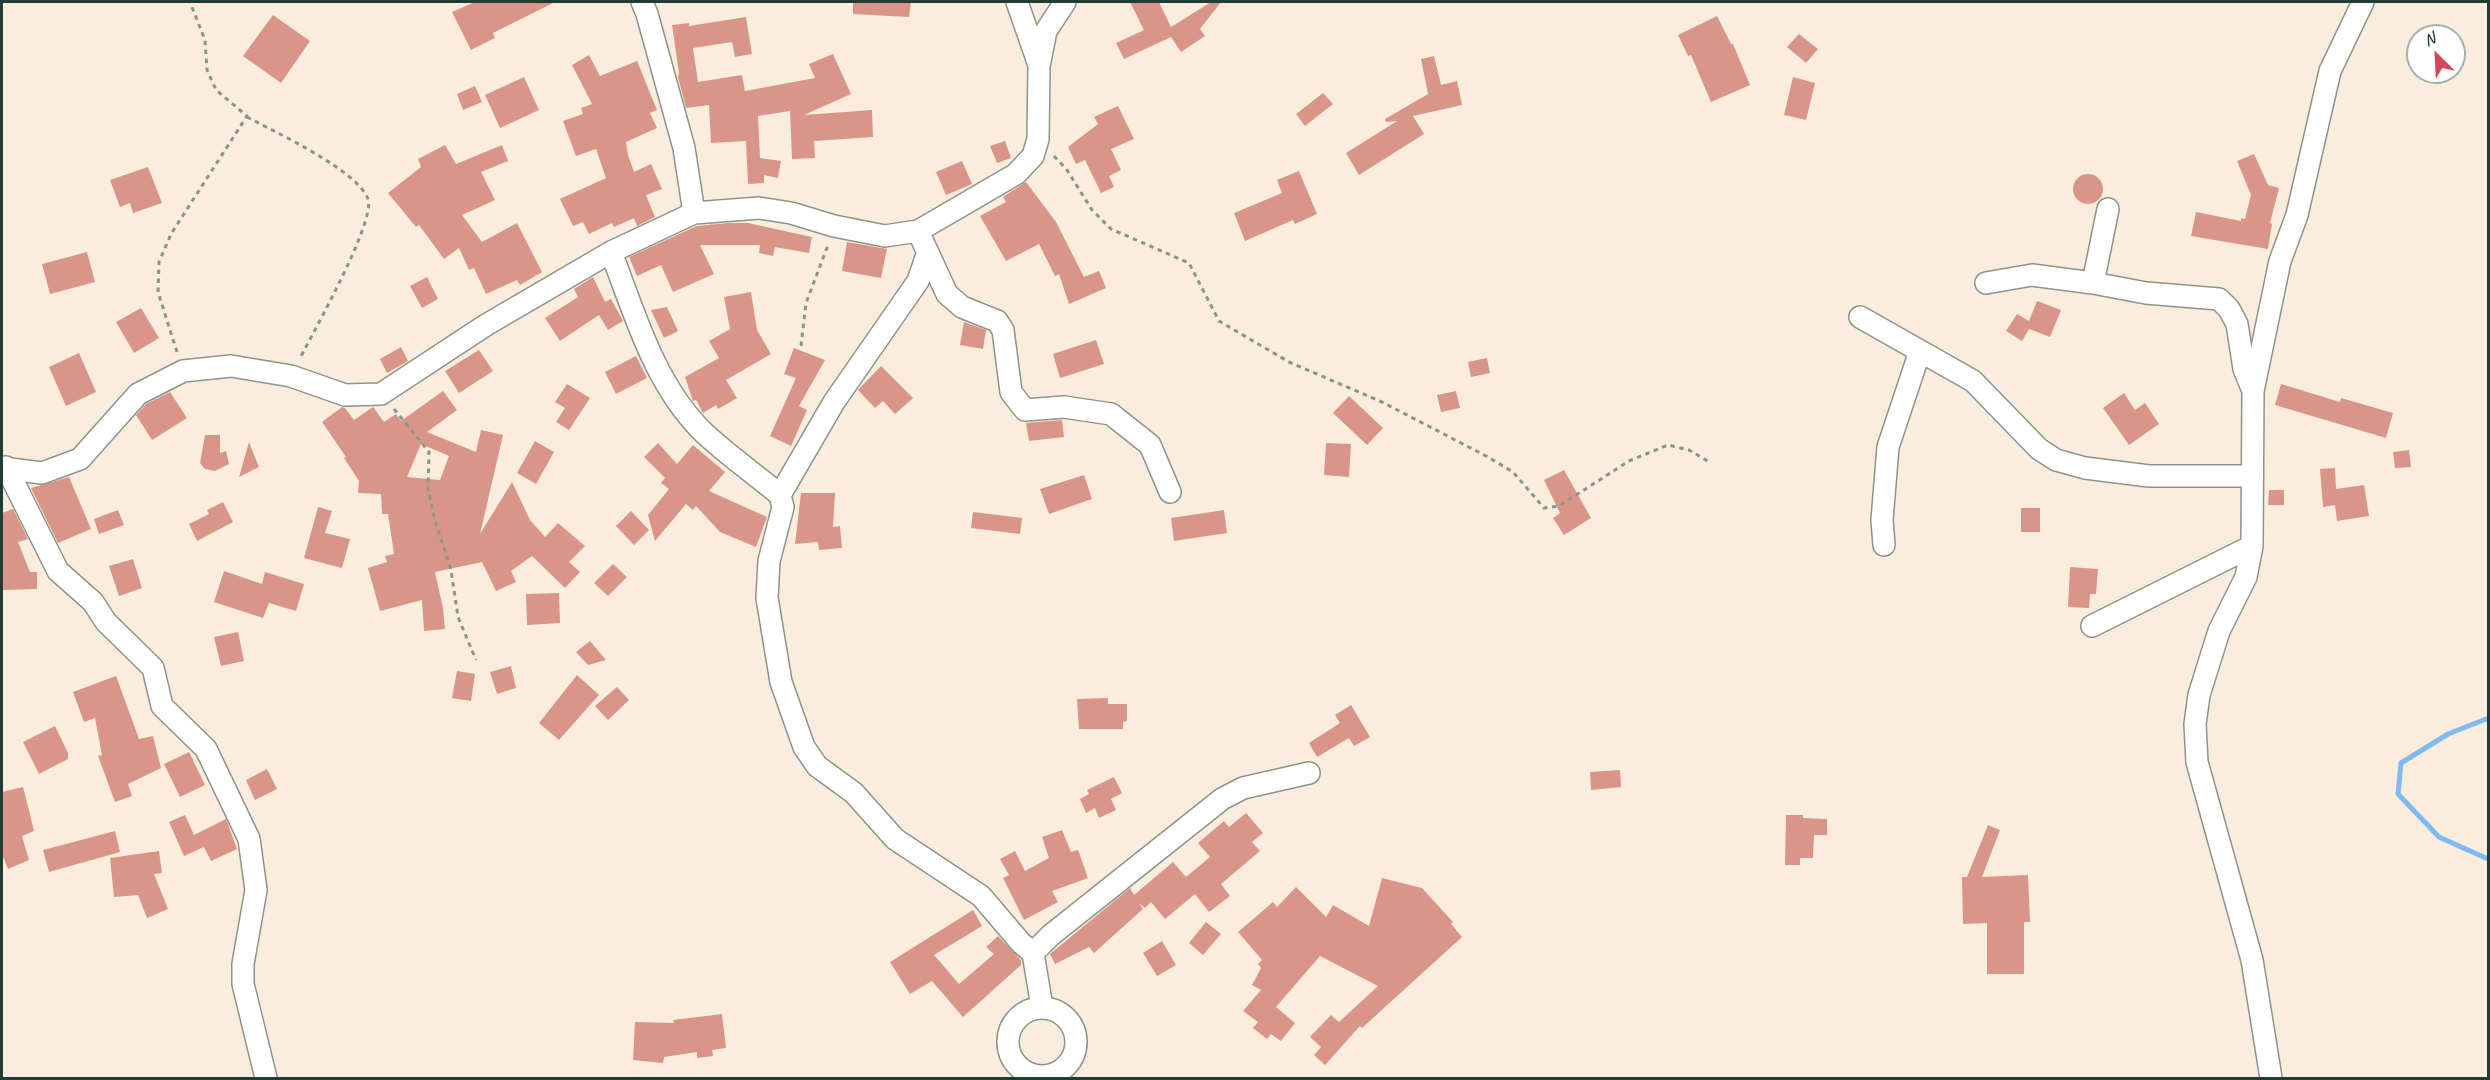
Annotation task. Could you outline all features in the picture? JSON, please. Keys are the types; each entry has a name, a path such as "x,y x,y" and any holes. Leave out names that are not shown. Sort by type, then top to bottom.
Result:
{"street":[{"path":"642,2 650,23 684,148 694,213"},
{"path":"1017,2 1039,66"},
{"path":"4,468 42,473 80,459 138,394 183,371 231,366 291,376 345,395 381,394 486,325 611,252 694,213 759,208 791,213 834,226 885,236 918,231 1016,174 1033,156 1038,139 1039,66 1046,30 1065,2"},
{"path":"2271,1078 2252,960 2197,762 2195,724 2199,695 2219,631 2246,577 2252,546 2253,391 2280,261 2297,215 2330,71 2363,2"},
{"path":"2093,283 2108,209"},
{"path":"918,231 927,255 947,294 962,307 997,321 1003,330 1011,392 1025,410 1064,407 1111,414 1150,445 1170,492"},
{"path":"611,252 657,368 667,385 702,430 780,495 783,507 769,561 767,598 781,682 804,747 817,766 854,794 894,839 981,896 1021,943 1033,953 1042,1007"},
{"path":"780,495 834,402 918,281 927,255"},
{"path":"1986,283 2032,275 2146,293 2219,299 2229,309 2237,324 2244,369 2253,391"},
{"path":"1860,317 1973,381 2039,449 2056,460 2085,468 2149,476 2252,476"},
{"path":"1884,545 1881,520 1888,447 1920,351"},
{"path":"4,468 58,571 93,602 106,622 153,668 162,706 206,749 249,839 256,890 243,964 243,984 266,1078"},
{"path":"2092,626 2252,546"},
{"path":"1033,953 1051,935 1222,799 1243,789 1309,773"},
{"path":"1042,1007 1061,1012 1074,1026 1077,1046 1074,1055 1070,1064 1054,1077 1043,1077 1024,1072 1011,1057 1008,1048 1008,1038 1015,1020 1032,1008 1042,1007"}],"path":[{"path":"190,2 205,40 207,70 216,90 247,116 343,170 367,196 370,206 360,239 291,376"},
{"path":"183,371 158,291 159,262 171,234 247,116"},
{"path":"1038,139 1067,170 1092,210 1111,229 1189,263 1220,321 1289,362 1382,402 1514,472 1544,508 1559,506 1629,461 1668,445 1689,450 1711,463"},
{"path":"801,346 806,303 834,226"},
{"path":"381,394 429,452 428,489 435,521 451,570 458,617 476,660"}],"building":[{"path":"475,2 555,2 493,33 495,38 471,50 452,12"},
{"path":"853,2 911,2 909,17 853,14"},
{"path":"1130,2 1159,2 1171,27 1211,2 1221,2 1200,29 1205,36 1181,52 1171,37 1124,59 1116,43 1144,30"},
{"path":"273,15 310,41 281,83 243,56"},
{"path":"1717,16 1733,44 1750,85 1711,102 1691,55 1688,56 1678,35"},
{"path":"746,17 752,54 735,57 732,42 693,48 698,82 742,75 745,91 815,78 809,64 833,54 851,94 804,115 872,110 873,137 814,141 815,158 792,159 790,111 758,116 760,158 781,161 778,178 764,175 764,183 748,184 746,141 711,143 709,105 686,108 678,77 672,25 689,23 689,26"},
{"path":"1799,34 1818,49 1806,63 1787,47"},
{"path":"589,55 600,76 637,61 657,110 650,113 657,128 626,142 628,155 634,172 651,164 662,189 646,195 655,217 637,226 634,218 614,227 612,223 589,234 583,222 573,226 560,199 606,178 596,149 576,156 563,121 583,114 581,108 592,104 572,65"},
{"path":"1434,56 1441,85 1457,81 1462,105 1413,116 1424,134 1359,175 1346,153 1397,121 1386,122 1385,119 1428,94 1421,59"},
{"path":"524,77 539,110 500,128 485,95"},
{"path":"1793,77 1815,83 1806,120 1784,115"},
{"path":"475,86 482,102 463,110 457,94"},
{"path":"1323,93 1333,104 1305,126 1296,114"},
{"path":"1118,106 1134,139 1111,149 1121,170 1109,176 1114,187 1101,193 1085,160 1076,164 1068,147 1098,124 1094,117"},
{"path":"1005,141 1011,158 997,163 990,146"},
{"path":"445,145 456,164 502,145 508,161 481,172 495,200 462,215 482,242 517,223 542,272 520,285 517,280 486,294 474,268 469,270 459,248 444,259 419,225 416,227 388,193 421,167 418,159"},
{"path":"2254,154 2268,185 2279,188 2270,223 2272,224 2268,249 2191,236 2196,212 2241,221 2241,218 2245,219 2251,195 2237,161"},
{"path":"962,161 972,184 946,195 936,172"},
{"path":"148,167 162,203 133,213 130,203 120,207 110,180"},
{"path":"1299,171 1317,214 1295,224 1293,220 1245,241 1234,213 1282,193 1277,180"},
{"path":"2088,174 2094,175 2102,183 2102,195 2094,203 2088,204 2082,203 2074,195 2073,189 2074,183 2082,175"},
{"path":"1026,182 1056,222 1084,277 1099,271 1106,288 1069,304 1059,274 1055,276 1039,244 1006,261 980,216 1006,202 1003,197"},
{"path":"748,223 812,237 809,253 775,247 773,256 759,253 760,245 700,245 714,274 673,292 661,265 637,276 629,257 697,226"},
{"path":"847,242 887,249 881,278 842,271"},
{"path":"87,252 95,282 50,294 42,264"},
{"path":"427,277 438,299 422,308 410,286"},
{"path":"593,277 605,302 611,299 623,321 608,330 599,315 560,341 545,318 578,297 574,289"},
{"path":"751,292 757,330 771,354 726,380 737,398 718,409 716,405 703,413 696,400 693,401 685,377 719,358 709,341 730,329 724,297"},
{"path":"2037,301 2061,310 2050,337 2029,329 2022,341 2006,331 2017,314 2029,321"},
{"path":"667,307 678,331 664,338 651,310"},
{"path":"141,308 159,338 134,353 116,322"},
{"path":"964,322 986,330 983,349 960,345"},
{"path":"1096,340 1104,364 1060,378 1053,354"},
{"path":"401,347 408,361 387,373 380,359"},
{"path":"794,348 825,360 799,406 807,410 791,446 770,436 796,378 784,374"},
{"path":"479,350 493,371 459,393 445,371"},
{"path":"79,353 96,392 66,406 49,367"},
{"path":"636,356 647,378 616,394 605,372"},
{"path":"1487,358 1490,373 1471,377 1468,362"},
{"path":"881,366 913,398 895,414 883,401 875,408 858,390"},
{"path":"567,384 590,398 569,430 556,422 565,408 555,402"},
{"path":"2281,384 2340,402 2341,398 2393,413 2386,438 2275,405"},
{"path":"443,391 457,410 427,432 476,452 481,430 503,435 480,534 512,482 530,520 545,537 558,523 585,546 569,562 580,572 565,588 532,556 511,571 516,582 496,591 482,562 435,572 445,629 424,631 422,600 380,611 368,568 387,562 385,556 394,554 388,514 382,514 381,494 358,493 359,481 322,422 342,407 354,420 373,407 384,422 396,414 401,421","holes":["421,444 449,456 440,480 407,477"]},
{"path":"1456,391 1460,408 1441,412 1437,395"},
{"path":"170,392 187,418 152,440 136,415 146,404"},
{"path":"2124,393 2135,410 2145,403 2159,424 2129,445 2103,408"},
{"path":"1349,396 1383,428 1367,445 1333,413"},
{"path":"1062,420 1064,437 1029,441 1026,423"},
{"path":"205,435 220,435 220,453 226,451 229,464 215,471 205,469 200,463"},
{"path":"535,441 554,452 536,484 517,473"},
{"path":"249,442 259,467 239,477"},
{"path":"658,443 677,464 693,445 725,472 709,491 767,517 756,547 720,532 696,506 693,510 686,504 655,541 648,515 669,489 661,483 665,478 644,457"},
{"path":"1326,443 1351,444 1349,477 1324,475"},
{"path":"2409,450 2411,467 2395,468 2393,452"},
{"path":"2335,468 2336,489 2364,485 2369,516 2337,521 2335,505 2323,507 2320,469"},
{"path":"1564,470 1591,518 1564,535 1553,518 1560,513 1544,480"},
{"path":"1084,475 1092,499 1049,514 1040,489"},
{"path":"69,477 91,529 58,543 31,488"},
{"path":"2269,490 2284,490 2284,505 2268,505"},
{"path":"801,493 835,493 833,527 840,526 842,548 819,550 818,542 795,544"},
{"path":"223,502 233,522 197,541 189,524 209,514 207,510"},
{"path":"318,507 332,511 325,533 350,539 342,568 304,558"},
{"path":"2021,508 2040,508 2040,532 2021,532"},
{"path":"13,509 28,539 18,542 30,572 37,572 37,589 2,590 2,513"},
{"path":"118,510 124,525 99,534 94,519"},
{"path":"1224,510 1227,533 1174,541 1171,518"},
{"path":"631,511 649,530 634,545 616,526"},
{"path":"973,512 1022,518 1020,534 971,528"},
{"path":"133,559 142,588 119,596 109,566"},
{"path":"613,564 627,577 608,596 594,583"},
{"path":"2070,567 2098,569 2096,594 2090,594 2089,608 2068,607"},
{"path":"224,571 262,584 265,572 304,584 296,611 269,603 263,618 214,602"},
{"path":"559,593 560,623 527,625 526,594"},
{"path":"238,632 244,661 221,666 214,637"},
{"path":"590,641 606,660 588,665 576,652"},
{"path":"511,666 516,688 497,694 490,672"},
{"path":"457,671 475,674 471,701 452,698"},
{"path":"577,675 599,695 559,740 539,723"},
{"path":"116,676 139,739 153,736 161,768 128,784 132,796 115,802 98,756 102,755 95,718 84,722 73,692"},
{"path":"617,687 629,700 608,720 595,706"},
{"path":"1108,698 1108,704 1127,704 1127,721 1123,722 1123,729 1079,729 1077,699"},
{"path":"1351,705 1370,737 1354,746 1349,738 1317,757 1309,743 1340,723 1335,715"},
{"path":"55,726 68,753 68,759 39,774 23,742"},
{"path":"189,752 205,785 180,797 164,764"},
{"path":"267,769 277,789 255,800 246,780"},
{"path":"1620,770 1621,787 1591,790 1590,772"},
{"path":"1114,777 1122,793 1111,799 1116,810 1099,818 1095,808 1086,813 1080,799 1089,794 1087,790"},
{"path":"23,787 34,831 22,836 29,860 8,869 2,854 2,792"},
{"path":"1246,813 1263,833 1252,842 1260,851 1221,884 1230,896 1209,912 1195,894 1165,919 1151,902 1145,908 1139,903 1143,909 1094,953 1089,947 1055,964 1050,954 1130,888 1134,895 1173,862 1186,877 1210,857 1198,843 1224,821 1229,827"},
{"path":"185,815 194,835 226,819 237,849 211,861 204,847 184,856 169,822"},
{"path":"1786,815 1827,819 1827,835 1814,835 1813,858 1800,858 1800,865 1785,865"},
{"path":"1988,825 2000,830 1982,877 2028,875 2030,922 2024,922 2024,974 1987,974 1987,923 1963,924 1962,877 1967,877"},
{"path":"1062,830 1071,852 1078,850 1088,878 1052,891 1058,902 1024,920 1003,878 1009,875 1000,859 1015,851 1025,871 1049,858 1042,837"},
{"path":"115,831 120,852 49,872 43,850"},
{"path":"159,851 162,873 154,874 168,909 147,918 138,895 114,897 110,858"},
{"path":"1382,878 1422,888 1453,922 1451,924 1462,937 1362,1028 1360,1026 1325,1065 1314,1055 1321,1047 1310,1037 1331,1015 1339,1022 1378,986 1320,956 1276,1007 1295,1023 1281,1041 1271,1034 1267,1039 1253,1028 1258,1022 1243,1011 1261,990 1252,985 1261,968 1258,964 1262,960 1238,932 1273,902 1277,907 1296,887 1326,917 1333,905 1369,926"},
{"path":"973,910 982,926 934,955 959,984 994,954 986,947 998,936 1021,960 1021,965 963,1017 932,981 910,994 890,962"},
{"path":"1206,922 1221,934 1203,955 1189,943"},
{"path":"1162,941 1176,965 1157,976 1143,953"},
{"path":"722,1014 726,1048 712,1050 713,1056 697,1058 697,1052 664,1057 663,1063 633,1060 635,1022 674,1023 673,1020"}],"waterway":[{"path":"2488,720 2448,734 2401,763 2398,794 2439,837 2488,859"}]}
